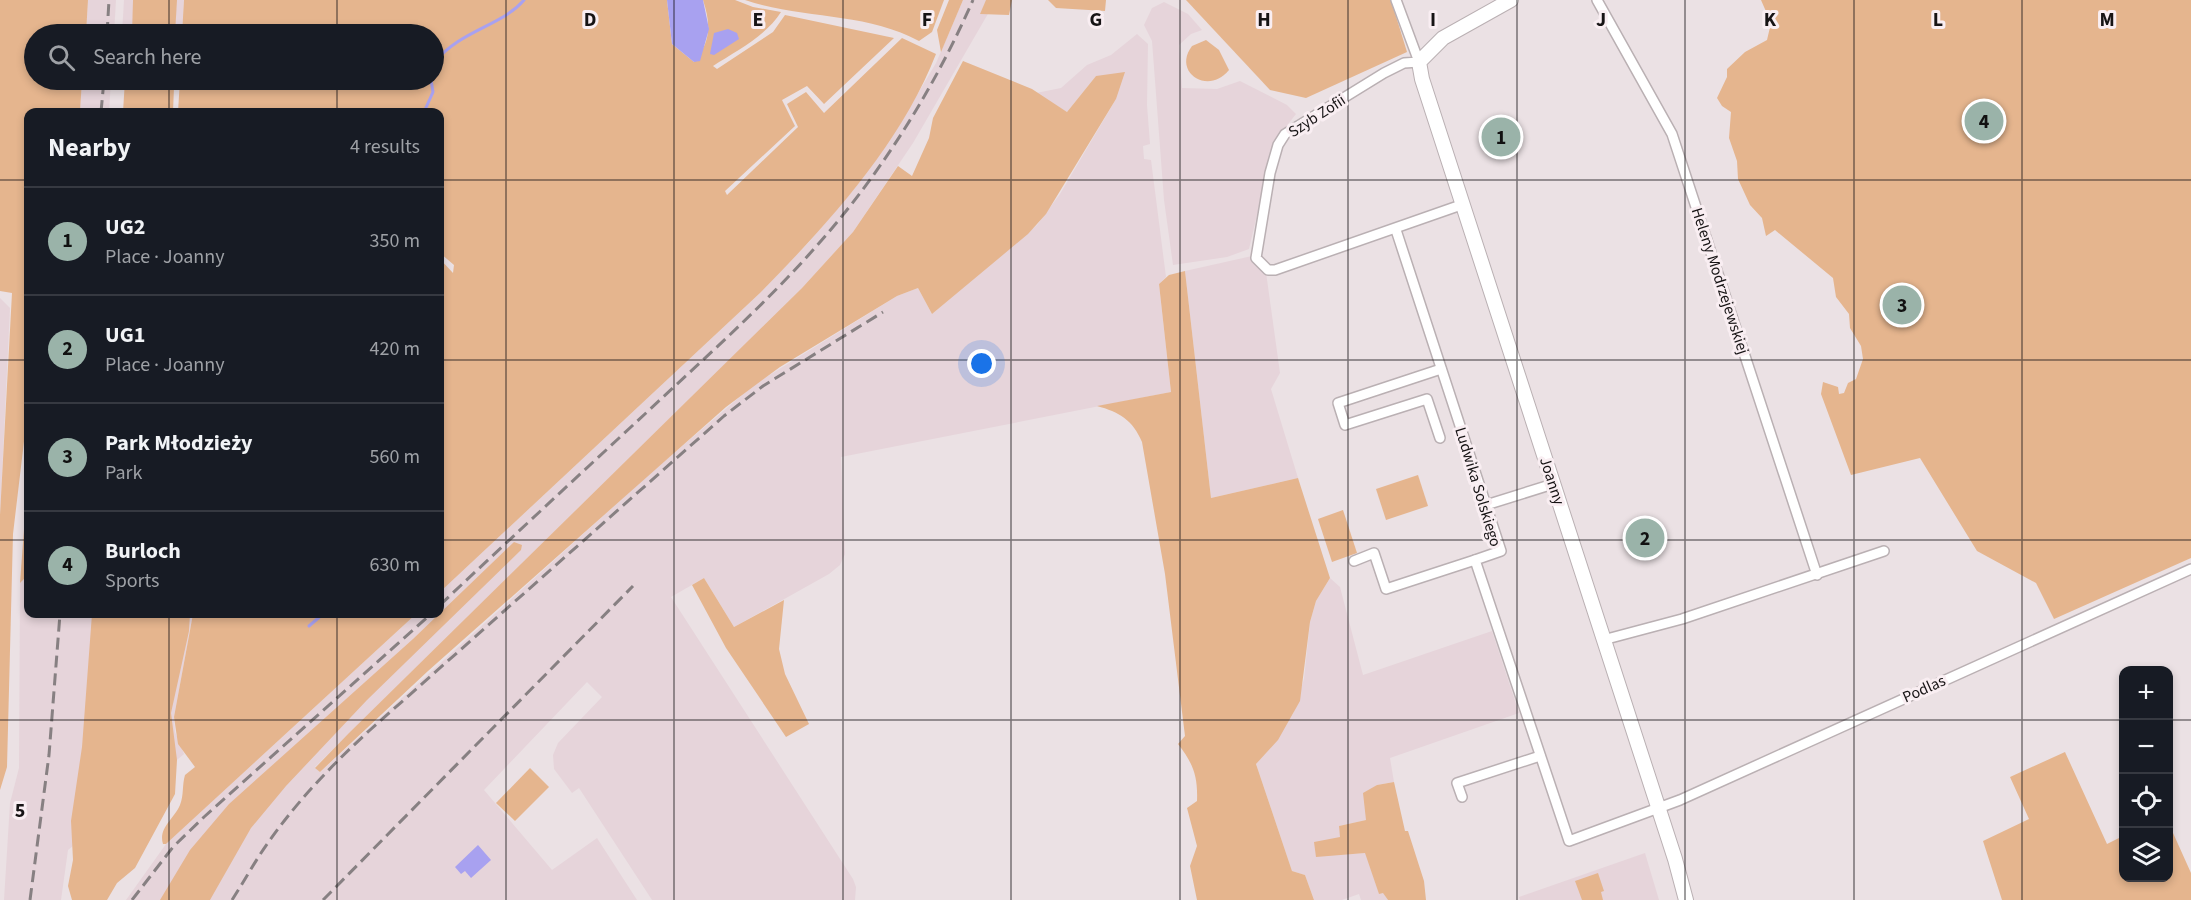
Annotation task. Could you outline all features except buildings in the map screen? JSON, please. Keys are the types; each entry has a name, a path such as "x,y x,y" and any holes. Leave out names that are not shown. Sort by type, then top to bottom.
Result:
{"street":[{"path":"1396,0 1419,62 1443,38 1511,0"},
{"name":"Heleny Modrzejewskiej","path":"1597,0 1672,134 1817,575"},
{"name":"Joanny","path":"1419,62 1427,100 1686,900"},
{"name":"Szyb Zofii","path":"1396,230 1275,270 1268,270 1260,264 1255,254 1270,173 1278,145 1285,134 1384,73 1404,63 1419,62"},
{"path":"1396,230 1461,206"},
{"name":"Ludwika Solskiego","path":"1396,230 1501,551 1475,560 1569,841 1657,808"},
{"path":"1440,438 1427,399 1345,425 1338,403 1441,369"},
{"path":"1486,505 1553,484"},
{"path":"1603,640 1682,619 1884,551"},
{"path":"1354,561 1374,553 1386,589 1475,560"},
{"name":"Podlas","path":"1657,808 2191,569"},
{"path":"1462,797 1457,783 1540,756"}],"shaded area":[{"path":"0,0 88,0 87,24 24,24 24,90 81,90 80,108 24,108 24,441 13,534 7,767 0,790 0,515 12,293 0,291"},
{"path":"88,0 116,0 115,24 87,24"},
{"path":"124,0 184,0 183,24 123,24"},
{"path":"133,0 177,0 176,24 132,24"},
{"path":"184,0 667,0 672,44 694,62 704,47 708,32 703,0 735,0 753,7 781,12 759,36 713,66 717,69 773,32 785,15 894,38 824,104 807,86 782,100 795,126 725,191 727,195 798,127 787,104 806,92 824,113 902,38 936,54 903,120 883,151 811,240 760,293 444,588 444,263 453,273 454,265 444,256 444,108 178,108 179,90 444,90 444,24 183,24"},
{"path":"667,0 703,0 709,29 700,61 694,62 672,44"},
{"path":"745,0 944,0 932,32 919,41 899,32 856,20 789,10"},
{"path":"949,0 963,0 941,52 937,30"},
{"path":"963,0 996,0 913,143 853,232 802,288 315,767 320,772 654,470 755,384 897,296 918,288 932,314 1037,225 1060,194 1116,99 1096,76 1067,112 1036,93 1061,88 1087,65 1111,55 1137,34 1148,44 1147,105 1150,144 1143,146 1144,159 1151,160 1166,277 1159,284 1171,392 841,457 845,554 840,565 829,574 734,627 704,578 671,597 853,879 856,887 855,900 652,900 579,788 572,793 554,769 553,755 558,743 602,697 587,682 484,790 552,870 597,838 637,900 126,900 166,844 412,618 444,618 444,588 760,293 809,242 855,188 901,122 936,63"},
{"path":"986,0 1012,0 1009,15 980,14"},
{"path":"1048,0 1106,0 1105,11 1056,8"},
{"path":"1186,0 1391,0 1407,52 1306,98 1270,90"},
{"path":"1761,0 2191,0 2191,558 2054,619 2036,583 1977,551 1920,458 1851,475 1821,394 1823,382 1838,387 1839,394 1844,393 1848,383 1856,379 1863,359 1861,346 1850,328 1849,314 1836,297 1833,278 1775,230 1766,236 1762,218 1750,205 1738,179 1737,161 1729,138 1731,112 1722,106 1717,98 1727,77 1727,69 1745,52 1767,40 1771,23"},
{"path":"1164,2 1188,14 1202,30 1191,34 1179,45 1182,88 1217,89 1240,81 1287,105 1296,114 1274,142 1249,249 1227,257 1173,265 1164,200 1152,41 1144,25 1152,8"},
{"path":"728,29 737,33 739,39 714,55 710,54 714,33"},
{"path":"1206,40 1219,50 1229,70 1221,78 1212,81 1195,78 1189,72 1186,64 1192,46"},
{"path":"963,61 1032,89 1067,112 1096,76 1125,72 1116,99 1046,214 1028,234 932,314 918,288 897,296 780,367 726,407 428,671 320,772 315,768 802,288 853,232 898,166 912,176 929,138 933,118"},
{"path":"81,90 110,90 109,108 80,108"},
{"path":"124,90 174,90 173,108 123,108"},
{"path":"1252,256 1265,265 1280,373 1271,389 1298,478 1211,498 1185,271"},
{"path":"1185,271 1211,498 1298,478 1330,578 1316,601 1310,622 1300,701 1278,740 1256,764 1292,871 1305,875 1314,900 1197,900 1190,866 1197,846 1187,808 1197,801 1197,784 1191,764 1178,744 1185,736 1165,574 1142,442 1134,428 1124,418 1097,406 1171,392 1159,284 1169,275"},
{"path":"0,298 10,308 0,518"},
{"path":"1418,475 1428,506 1386,520 1376,489"},
{"path":"1343,510 1357,553 1332,562 1318,519"},
{"path":"24,530 24,579 20,583"},
{"path":"514,542 522,545 521,550 367,700 286,786 251,828 210,900 160,900 190,850 229,804 435,618 444,618 444,609"},
{"path":"704,578 734,627 784,600 779,649 785,674 809,724 786,737 726,648 692,585"},
{"path":"1330,578 1340,587 1363,675 1492,631 1519,713 1390,758 1394,782 1377,785 1371,790 1366,820 1339,826 1343,854 1366,853 1379,893 1383,892 1388,900 1361,900 1359,894 1342,900 1314,900 1305,875 1292,871 1256,764 1293,714 1304,679 1310,622 1316,601"},
{"path":"24,579 24,618 192,618 174,717 175,732 184,754 68,850 61,900 4,900 10,803 19,768 20,583"},
{"path":"92,618 190,618 171,713 177,760 175,794 135,868 117,883 107,900 72,900 68,886 73,860 71,821 82,747"},
{"path":"192,618 412,618 166,844 163,844 165,828 181,801 185,775 195,767 178,744 174,717"},
{"path":"2065,752 2107,844 2119,838 2119,882 2173,882 2173,833 2191,873 2191,900 2002,900 1983,841 2029,819 2010,777"},
{"path":"530,768 549,787 515,821 496,803"},
{"path":"1394,782 1405,831 1408,831 1424,881 1426,900 1388,900 1383,893 1379,894 1365,853 1316,857 1314,842 1340,837 1339,826 1366,820 1363,793 1377,785"},
{"path":"478,845 491,860 471,878 465,871 461,874 455,867"},
{"path":"1645,853 1659,900 1520,900 1519,897"},
{"path":"1598,873 1604,891 1601,892 1603,900 1582,900 1575,881"}],"waterway":[{"path":"444,52 468,35 515,9 524,0"},
{"path":"426,108 433,90"},
{"path":"309,626 318,618"}],"railway":[{"path":"108,24 109,0"},
{"path":"444,601 766,300 833,227 874,174 911,119 944,60 973,0"},
{"path":"101,108 103,90"},
{"path":"232,900 265,847 293,810 370,730 724,416 763,386 883,312"},
{"path":"323,900 633,586"},
{"path":"30,900 49,755 60,618"},
{"path":"132,900 173,847 204,817 427,618"}],"place":[{"name":"Burloch","path":"1984,121"},
{"name":"UG2","path":"1501,137"},
{"name":"Park Młodzieży","path":"1902,305"},
{"name":"UG1","path":"1645,538"}]}
